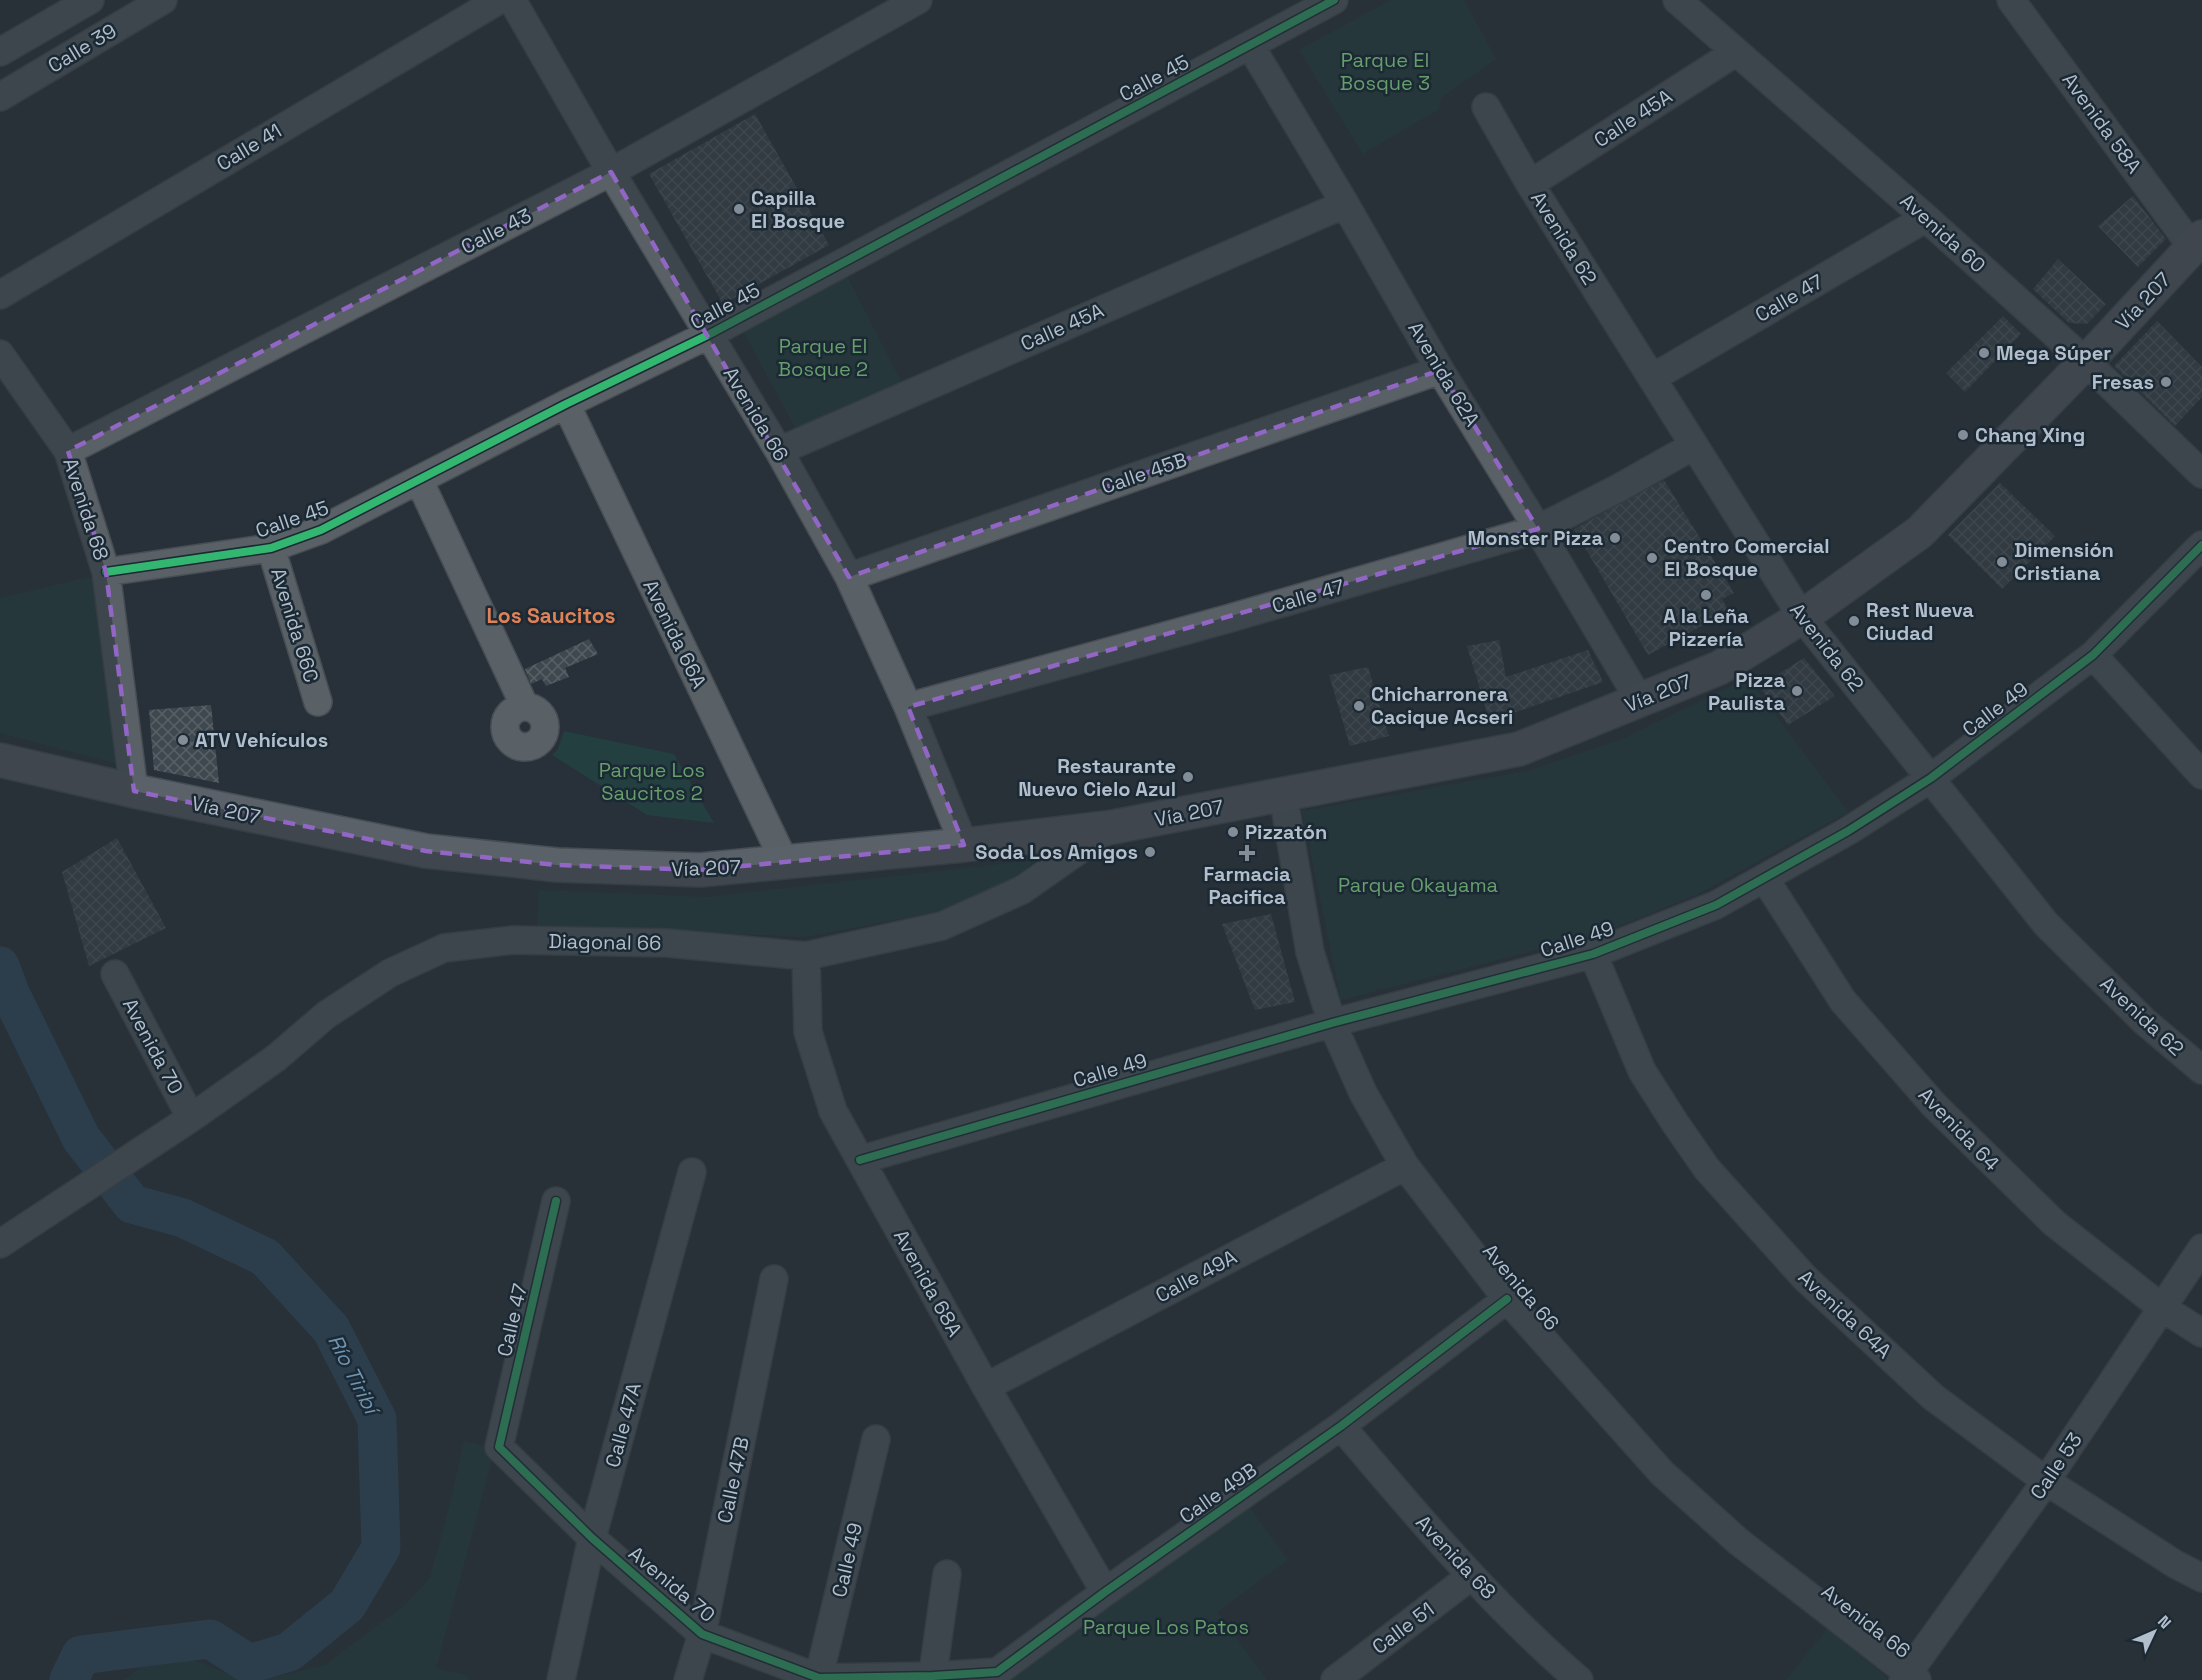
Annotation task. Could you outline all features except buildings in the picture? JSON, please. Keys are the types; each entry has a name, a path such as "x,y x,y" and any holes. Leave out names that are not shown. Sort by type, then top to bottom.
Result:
{"main road":[{"name":"Vía 207","path":"11,763 134,791 426,851 557,866 700,870 964,845 1113,827 1519,749 1719,668 1802,617 1920,532 2086,362 2197,242"}],"street":[{"name":"Calle 39","path":"0,52 90,0"},
{"name":"Calle 39","path":"0,97 163,0"},
{"name":"Calle 41","path":"0,295 499,0"},
{"name":"Avenida 66","path":"512,0 611,172 779,451 849,577 908,707 964,845"},
{"name":"Calle 43","path":"68,451 611,172 918,0"},
{"name":"Calle 45","path":"106,572 271,548 321,530 566,404 708,335 1334,0"},
{"name":"Avenida 60","path":"1677,0 2086,362 2202,474"},
{"name":"Avenida 58A","path":"2011,0 2197,242"},
{"name":"Avenida 62A","path":"1250,45 1440,370 1640,701"},
{"name":"Calle 45A","path":"1530,184 1736,52"},
{"name":"Avenida 62","path":"1486,107 1530,184 1802,617 2046,924 2144,1021 2202,1070"},
{"name":"Calle 45A","path":"779,451 1345,204"},
{"name":"Calle 47","path":"1652,378 1926,218"},
{"name":"Avenida 68","path":"0,354 68,451 106,572 134,791"},
{"name":"Calle 45B","path":"849,577 1440,370"},
{"name":"Avenida 66A","path":"566,404 785,863"},
{"name":"Calle 47","path":"908,707 1227,619 1538,529 1617,489 1693,446"},
{"path":"419,480 525,707"},
{"name":"Calle 49","path":"860,1160 1332,1023 1593,954 1716,905 1848,831 1931,778 2093,655 2202,545"},
{"name":"Avenida 66C","path":"271,548 318,702"},
{"path":"2093,655 2202,776"},
{"name":"Avenida 66","path":"1283,795 1310,952 1332,1023 1363,1093 1405,1166 1507,1299 1662,1473 1738,1542 1909,1678"},
{"name":"Diagonal 66","path":"0,1244 191,1118 276,1058 335,1009 390,973 444,948 513,940 668,943 806,956 942,926 1022,890 1113,827"},
{"name":"Avenida 64","path":"1765,879 1843,1000 1934,1105 2054,1223 2162,1307 2202,1333"},
{"name":"Avenida 64A","path":"1593,954 1642,1071 1707,1168 1805,1278 1933,1397 2046,1481 2175,1564 2202,1578"},
{"name":"Avenida 68A","path":"806,956 808,1032 833,1111 986,1387 1105,1592"},
{"name":"Avenida 70","path":"115,974 191,1118"},
{"name":"Calle 49A","path":"986,1387 1405,1166"},
{"name":"Calle 47A","path":"561,1680 592,1538 692,1172"},
{"name":"Calle 47","path":"499,1447 556,1201"},
{"name":"Calle 53","path":"1909,1678 2046,1481 2202,1248"},
{"name":"Calle 47B","path":"688,1680 702,1634 774,1279"},
{"name":"Calle 49B","path":"933,1679 998,1672 1105,1592 1341,1426 1507,1299"},
{"name":"Avenida 68","path":"1341,1426 1471,1576 1579,1680"},
{"name":"Calle 49","path":"819,1679 876,1439"},
{"name":"Avenida 70","path":"499,1447 592,1538 702,1634 819,1679 933,1679"},
{"path":"933,1679 947,1575"},
{"name":"Calle 51","path":"1335,1680 1471,1576"}],"highlighted area":[{"path":"611,172 849,577 1440,370 1538,529 908,707 964,845 700,870 557,865 426,851 134,791 106,572 68,451"}],"green space":[{"name":"Parque El Bosque 3","path":"1391,0 1464,0 1496,59 1441,98 1439,109 1363,154 1299,50"},
{"name":"Parque El Bosque 2","path":"847,276 907,393 803,442 742,329"},
{"path":"86,578 98,578 121,765 0,733 0,598"},
{"name":"Parque Okayama","path":"1748,678 1848,812 1700,893 1600,934 1341,1000 1302,811 1528,771 1620,740"},
{"name":"Parque Los Saucitos 2","path":"564,731 674,754 714,823 647,815 552,755 558,749"},
{"path":"1036,860 1008,882 936,912 805,937 537,925 539,890 707,897"},
{"path":"464,1441 495,1449 436,1668 469,1676 468,1680 264,1680 325,1665 406,1604 430,1578"},
{"name":"Parque Los Patos","path":"1246,1503 1288,1560 1217,1612 1267,1680 1011,1680 1010,1674"},
{"path":"1827,1629 1888,1678 1886,1680 1786,1680"},
{"path":"187,1657 228,1674 258,1680 124,1680 142,1666"}],"waterway":[{"name":"Río Tiribí","path":"0,966 10,993 81,1138 132,1204 183,1218 265,1257 331,1329 377,1419 381,1548 347,1605 289,1652 249,1664 210,1639 81,1655 69,1680"}],"cycle path":[{"path":"106,572 271,548 321,530 566,404 708,335 1334,0"},
{"path":"860,1160 1332,1023 1593,954 1716,905 1848,831 1931,778 2093,655 2202,545"},
{"path":"556,1201 499,1447 592,1538 702,1634 819,1678 933,1676 997,1672 1105,1592 1341,1426 1507,1299"}],"place":[{"name":"Capilla El Bosque","path":"739,209"},
{"name":"Mega Súper","path":"1984,353"},
{"name":"Fresas","path":"2166,382"},
{"name":"Chang Xing","path":"1963,435"},
{"name":"Monster Pizza","path":"1615,538"},
{"name":"Centro Comercial El Bosque","path":"1652,558"},
{"name":"Dimensión Cristiana","path":"2002,562"},
{"name":"A la Leña Pizzería","path":"1706,595"},
{"name":"Rest Nueva Ciudad","path":"1854,621"},
{"name":"Pizza Paulista","path":"1797,691"},
{"name":"Chicharronera Cacique Acseri","path":"1359,706"},
{"name":"ATV Vehículos","path":"183,740"},
{"name":"Restaurante Nuevo Cielo Azul","path":"1188,777"},
{"name":"Pizzatón","path":"1233,832"},
{"name":"Soda Los Amigos","path":"1150,852"},
{"name":"Farmacia Pacifica","path":"1247,853"}],"district":[{"name":"Los Saucitos","path":"551,616"}]}
